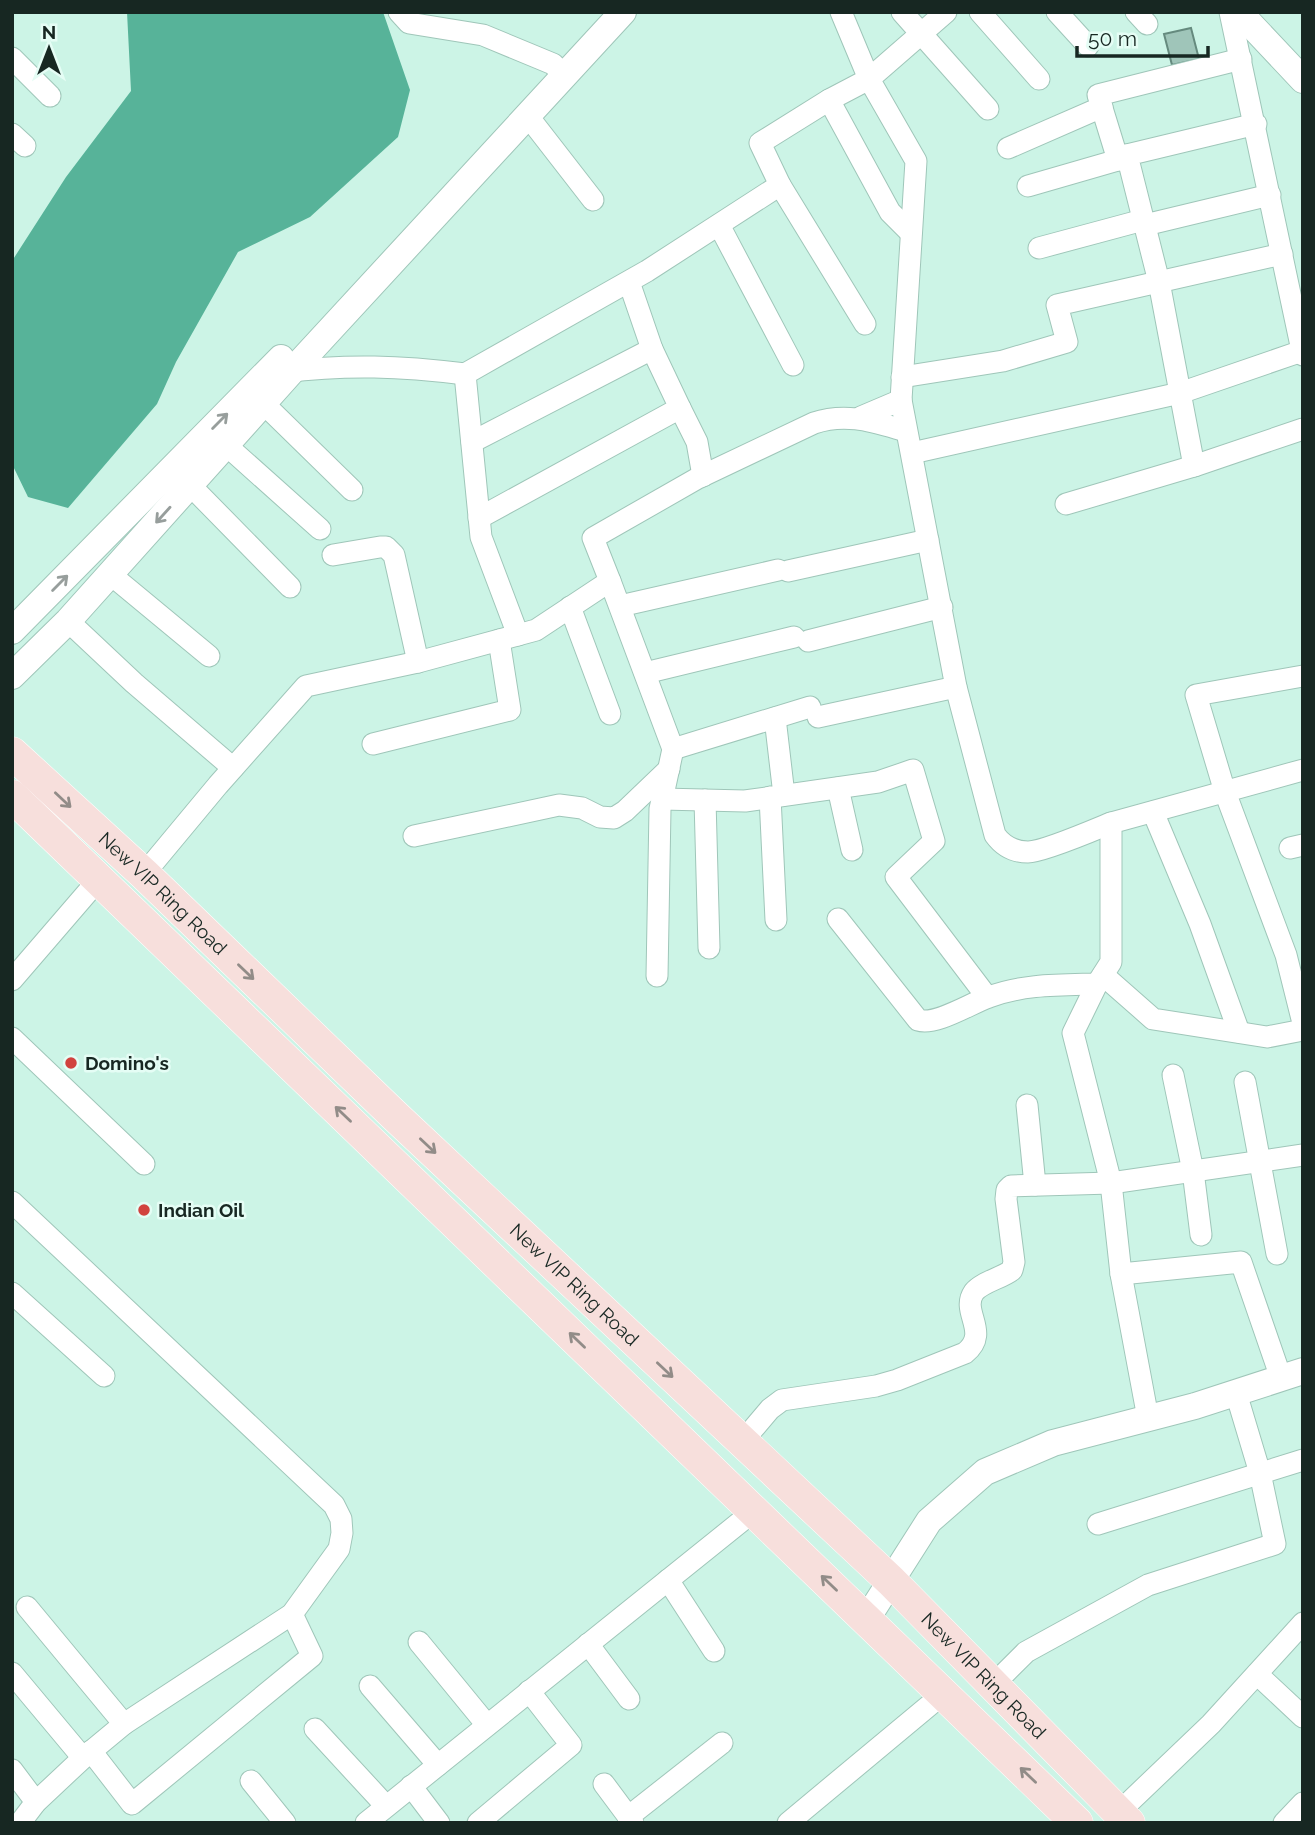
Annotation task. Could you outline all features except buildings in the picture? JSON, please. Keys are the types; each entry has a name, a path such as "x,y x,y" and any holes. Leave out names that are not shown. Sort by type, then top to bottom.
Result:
{"main road":[{"name":"New VIP Ring Road","path":"12,753 144,874 394,1115 891,1581 1124,1817"},
{"name":"New VIP Ring Road","path":"12,796 1077,1823"},
{"path":"189,967 213,940"},
{"path":"370,1141 394,1115"}],"street":[{"path":"399,12 409,23 483,35 558,69"},
{"path":"12,676 68,621 527,115 600,12"},
{"path":"12,631 266,374 558,69 623,12"},
{"path":"841,12 869,79 916,161 901,400 956,687 995,835 1001,843 1014,850 1030,852 1111,823 1303,770"},
{"path":"902,12 988,109"},
{"path":"865,324 780,185 761,144 829,100 869,79 946,12"},
{"path":"980,12 1039,79"},
{"path":"1057,12 1088,46"},
{"path":"1248,13 1269,12"},
{"path":"1248,13 1303,54"},
{"path":"912,453 1180,393 1302,353 1241,59 1248,13"},
{"path":"1248,13 1303,79"},
{"path":"12,58 50,96"},
{"path":"1194,466 1159,282 1144,223 1123,158 1098,95 1241,59"},
{"path":"829,100 890,212 911,233"},
{"path":"1008,148 1102,107"},
{"path":"527,115 593,200"},
{"path":"1028,186 1256,124"},
{"path":"266,374 336,366 407,367 465,374 629,282 780,185"},
{"path":"1040,248 1270,195"},
{"path":"719,225 793,365"},
{"path":"902,377 1003,361 1068,342 1058,305 1282,254"},
{"path":"629,282 652,349 697,442 703,476"},
{"path":"472,442 652,349"},
{"path":"373,744 510,710 508,637 481,537 465,374"},
{"path":"861,418 901,400"},
{"path":"264,403 352,490"},
{"path":"479,518 680,408"},
{"path":"657,976 660,808 671,759 645,673 593,538 703,476 814,423 829,418 861,418 906,431"},
{"path":"1066,503 1194,466 1303,429"},
{"path":"697,442 727,466"},
{"path":"226,445 320,529"},
{"path":"190,485 290,587"},
{"path":"620,606 928,540"},
{"path":"333,555 386,547 394,555 418,662"},
{"path":"110,574 209,656"},
{"path":"144,874 306,686 418,662 536,629 610,581"},
{"path":"570,607 610,714"},
{"path":"645,673 942,607"},
{"path":"68,621 233,768"},
{"path":"1303,676 1196,695 1225,792 1286,955 1303,1023"},
{"path":"414,836 559,805 582,808 600,817 614,818 625,811 671,759 775,718 956,687"},
{"path":"775,718 776,920"},
{"path":"662,799 745,801 878,782 913,770 934,841 896,877 987,997"},
{"path":"838,788 852,850"},
{"path":"705,800 709,948"},
{"path":"1153,812 1199,923 1239,1032"},
{"path":"1111,823 1111,962 1073,1033 1111,1183 1121,1274 1148,1418"},
{"path":"12,979 99,879"},
{"path":"838,919 918,1020 924,1022 987,997 1035,986 1100,980 1153,1019 1267,1037 1303,1030"},
{"path":"12,1038 144,1164"},
{"path":"1173,1075 1192,1171 1201,1235"},
{"path":"1245,1082 1277,1254"},
{"path":"1027,1105 1035,1185"},
{"path":"742,1442 770,1409 782,1400 876,1386 897,1380 965,1353 974,1345 977,1338 971,1306 972,1296 976,1289 1012,1270 1014,1262 1006,1199 1007,1190 1011,1186 1111,1183 1303,1155"},
{"path":"12,1202 334,1505 341,1519 342,1533 339,1549 292,1614 124,1724 36,1802 20,1823"},
{"path":"866,1620 929,1521 985,1472 1053,1443 1292,1375 1241,1262 1121,1274"},
{"path":"12,1293 104,1376"},
{"path":"993,1685 1026,1652 1148,1586 1275,1544 1260,1473 1236,1392"},
{"path":"1098,1524 1303,1460"},
{"path":"366,1823 754,1511"},
{"path":"668,1580 714,1651"},
{"path":"25,1609 124,1724"},
{"path":"12,1673 132,1804 312,1656 292,1614"},
{"path":"1124,1817 1302,1625"},
{"path":"419,1642 487,1725"},
{"path":"588,1644 629,1699"},
{"path":"1257,1674 1303,1717"},
{"path":"370,1686 438,1765"},
{"path":"478,1823 571,1745 529,1691"},
{"path":"788,1823 943,1693"},
{"path":"315,1728 386,1807"},
{"path":"604,1784 631,1820 722,1743"},
{"path":"12,1770 36,1802"},
{"path":"251,1781 285,1823"},
{"path":"411,1786 439,1823"},
{"path":"1284,1823 1303,1803"}],"shaded area":[{"path":"127,12 383,12 410,90 398,137 310,217 238,252 176,362 157,404 68,508 28,497 12,464 12,261 66,177 131,91"}],"place":[{"name":"Domino's","path":"71,1063"},
{"name":"Indian Oil","path":"144,1210"}]}
